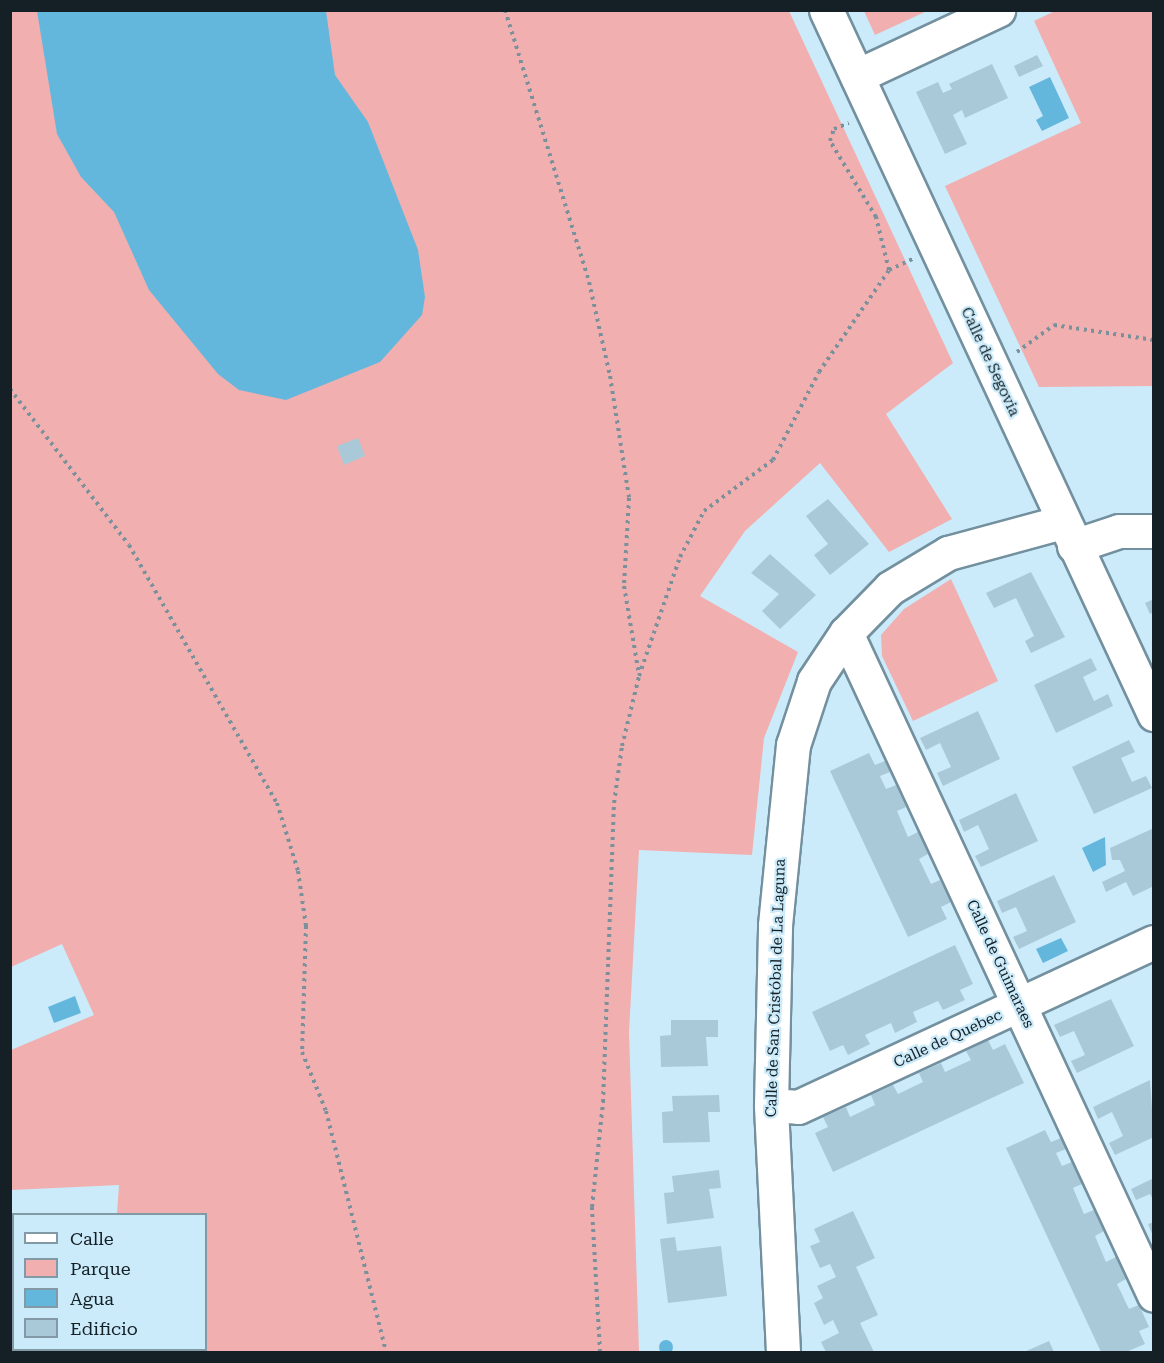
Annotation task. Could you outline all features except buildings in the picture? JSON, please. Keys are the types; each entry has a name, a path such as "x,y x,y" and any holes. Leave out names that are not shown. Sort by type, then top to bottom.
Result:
{"street":[{"name":"Calle de Segovia","path":"826,10 992,364 1068,534 1154,714"},
{"path":"857,76 998,10"},
{"name":"Calle de San Cristóbal de La Laguna","path":"783,1353 771,1105 775,925 793,745 814,681 846,633 890,588 948,553 1068,534 1154,531"},
{"name":"Calle de Guimaraes","path":"846,633 1154,1295"},
{"name":"Calle de Quebec","path":"771,1105 798,1107 1154,942"}],"path":[{"path":"505,10 589,282 610,376 629,498 624,586 639,676"},
{"path":"600,1353 592,1207 603,1102 614,803 639,676 680,557 704,511 772,460 819,372 889,270 876,217 830,141 834,129 849,122"},
{"path":"992,364 1054,325 1154,340"},
{"path":"10,389 129,545 277,803 298,871 306,926 302,1052 326,1111 386,1353"}],"green space":[{"path":"11,11 789,11 953,363 886,414 952,519 889,552 820,463 745,531 700,596 798,652 764,738 752,855 639,850 629,1032 639,1352 11,1352 12,1350 207,1351 207,1213 117,1213 119,1185 11,1190 11,1050 94,1015 62,944 11,967"},
{"path":"864,11 927,11 875,35"},
{"path":"1055,11 1153,11 1153,386 1039,387 945,186 1081,123 1034,21"},
{"path":"951,579 998,681 913,721 882,656 881,635 904,609"}],"water":[{"path":"37,11 326,11 335,75 368,122 418,250 425,297 422,315 380,362 286,400 239,390 218,374 149,290 114,212 81,177 57,134"},
{"path":"1050,77 1069,118 1042,131 1036,120 1043,116 1029,87"},
{"path":"1105,837 1106,865 1093,872 1082,848"},
{"path":"1061,938 1068,951 1043,963 1036,949"},
{"path":"75,996 81,1013 54,1023 48,1007"},
{"path":"663,1340 669,1340 673,1347 669,1354 663,1354 659,1350 659,1344"}]}
